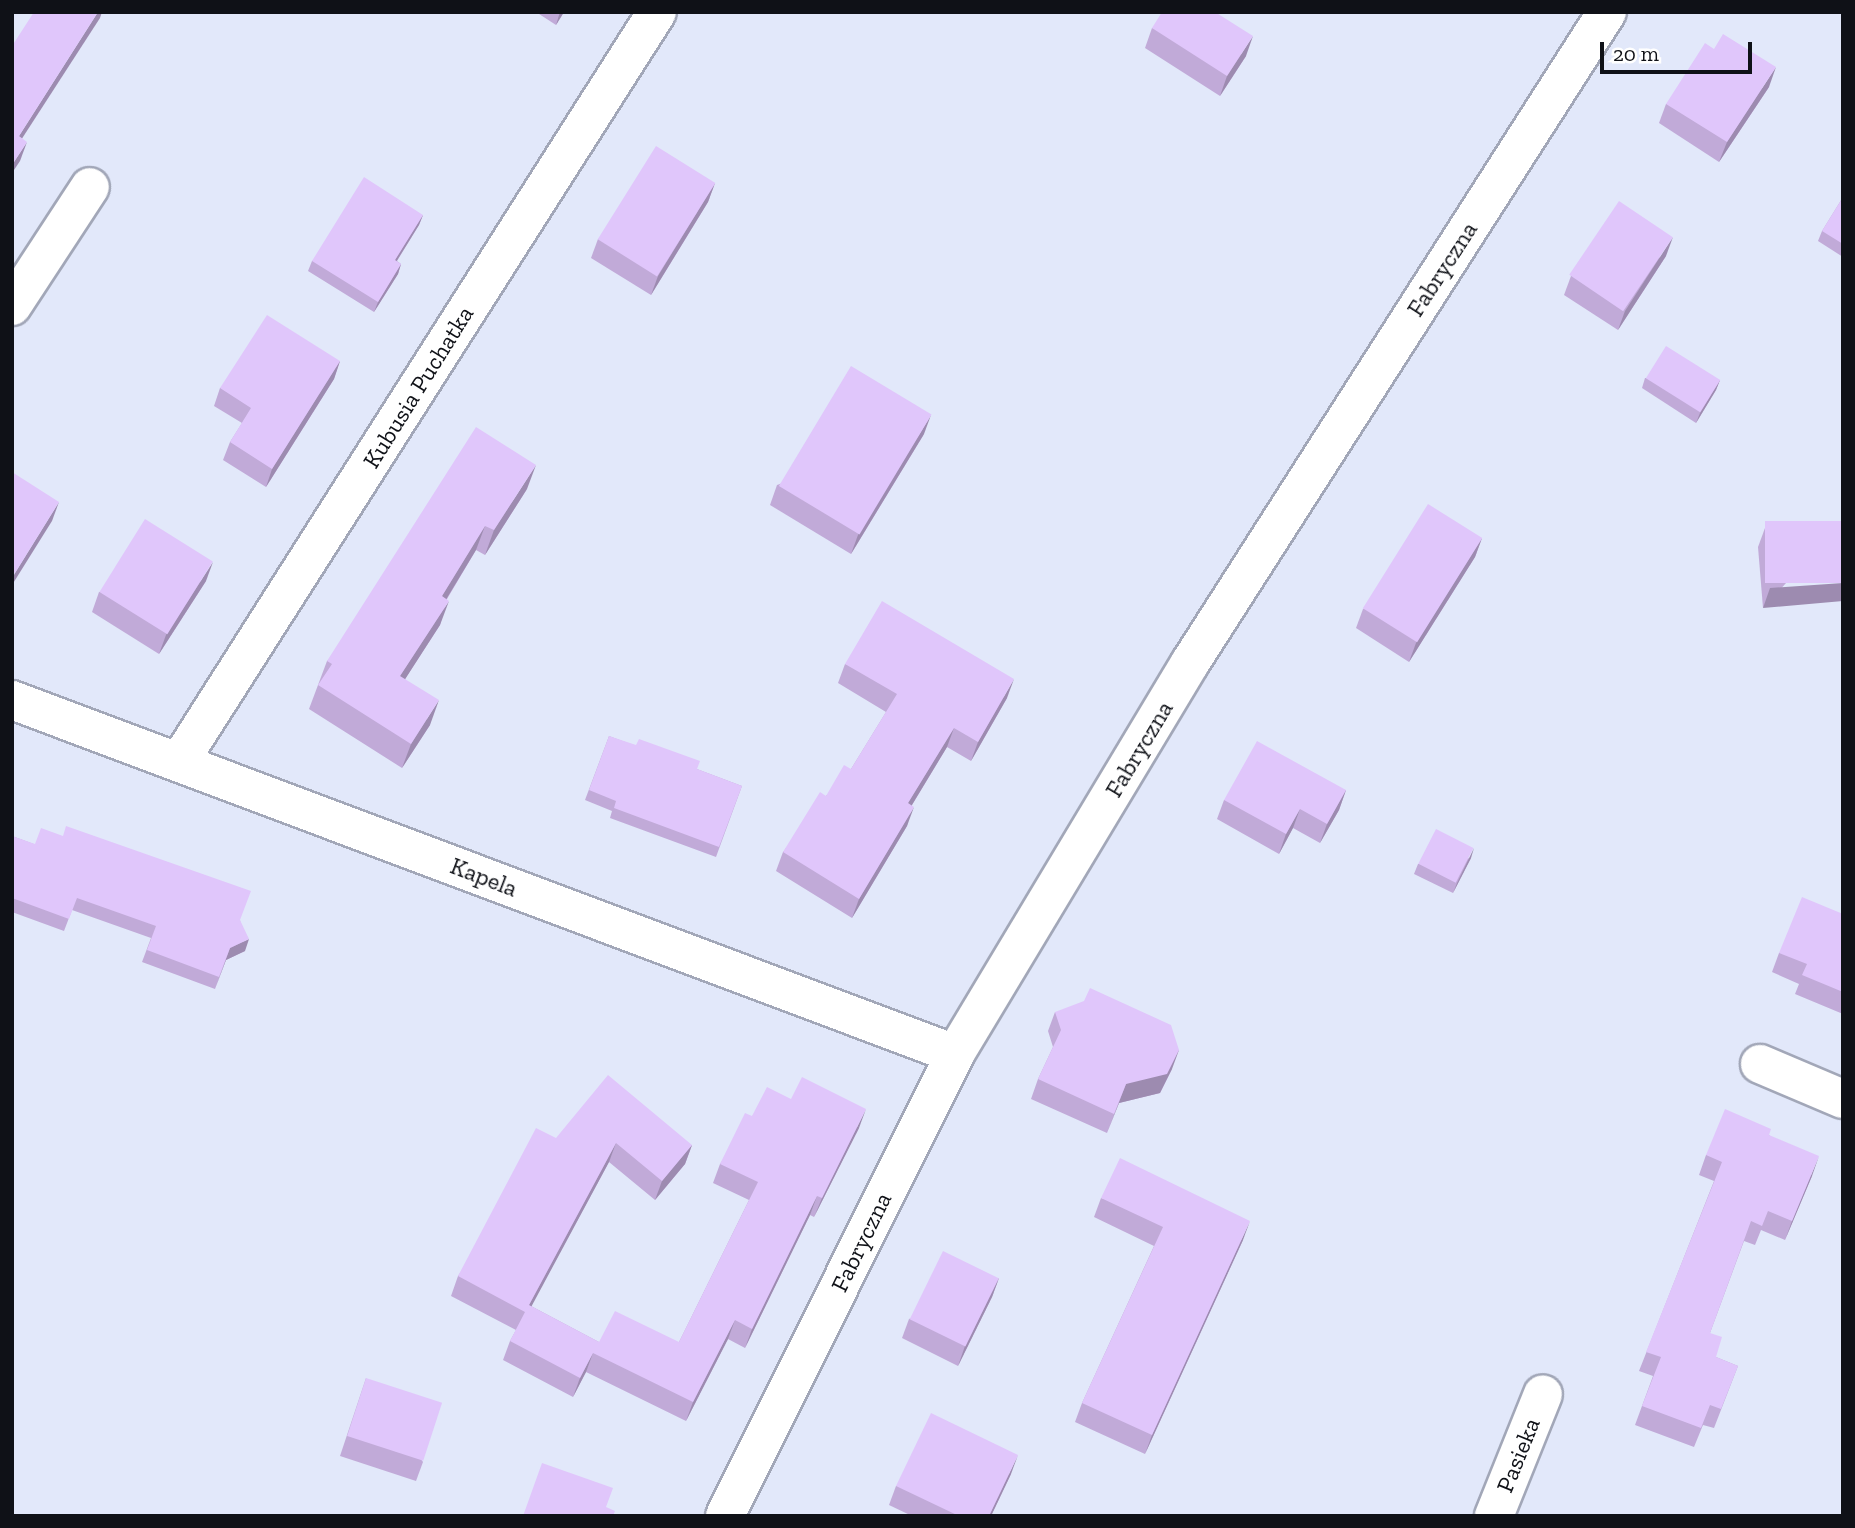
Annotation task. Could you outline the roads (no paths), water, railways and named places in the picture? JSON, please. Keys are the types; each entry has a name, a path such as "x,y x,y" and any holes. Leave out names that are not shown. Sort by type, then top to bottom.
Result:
{"street":[{"name":"Kubusia Puchatka","path":"179,762 657,12"},
{"name":"Fabryczna","path":"725,1516 955,1054 1190,663 1607,12"},
{"path":"12,306 90,187"},
{"name":"Kapela","path":"12,700 955,1054"},
{"path":"1760,1064 1843,1099"},
{"name":"Pasieka","path":"1494,1516 1543,1394"}]}
